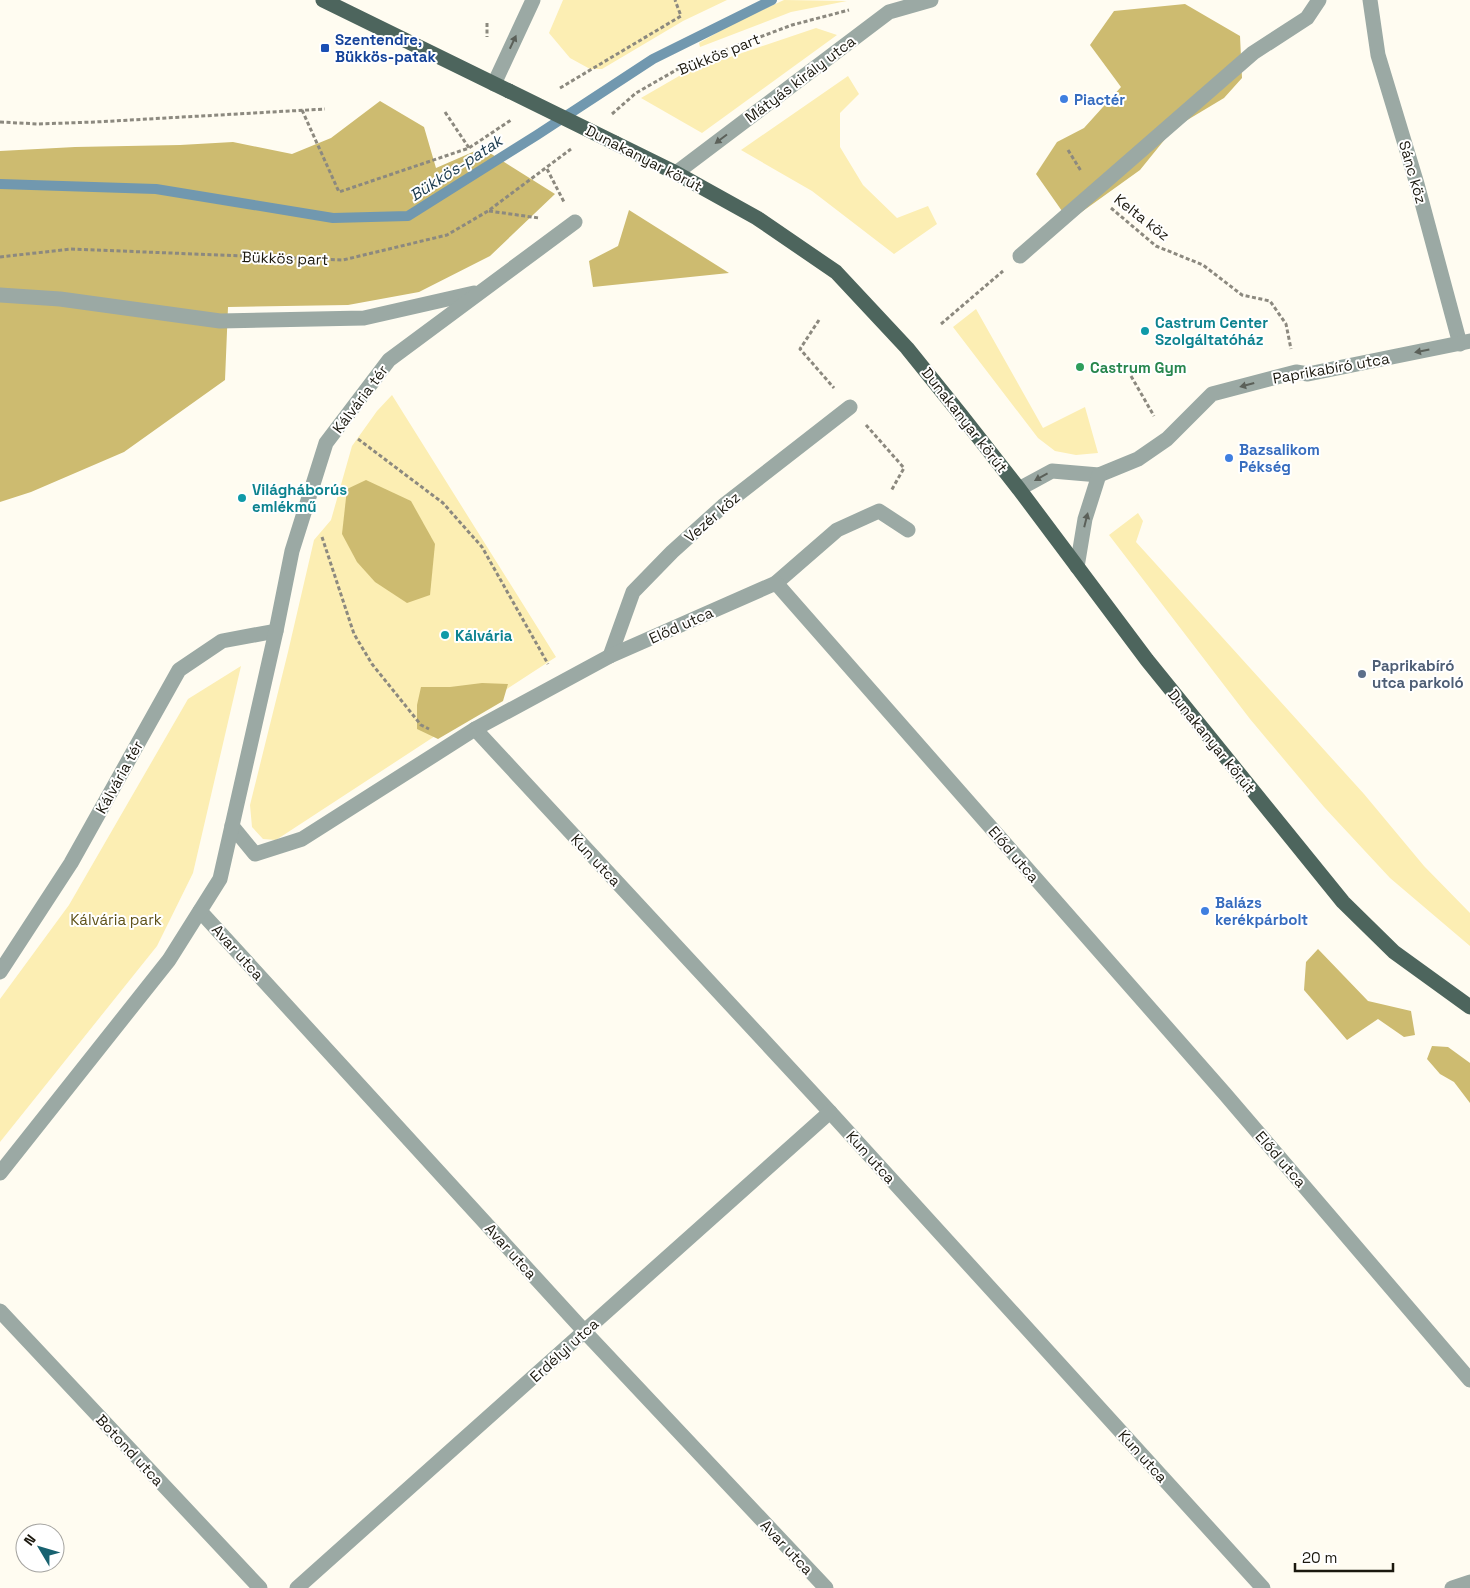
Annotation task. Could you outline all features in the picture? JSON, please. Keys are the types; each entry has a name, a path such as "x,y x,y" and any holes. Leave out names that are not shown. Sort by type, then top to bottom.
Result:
{"main road":[{"name":"Dunakanyar körút","path":"323,0 676,173 758,218 836,272 907,348 1019,489 1147,660 1343,902 1394,952 1465,1003 1470,1011"}],"street":[{"path":"494,84 533,0"},
{"name":"Mátyás király utca","path":"676,173 889,12 932,0"},
{"path":"1020,256 1253,53 1307,18 1319,0"},
{"name":"Sánc köz","path":"1370,0 1378,55 1465,342"},
{"name":"Kálvária tér","path":"0,1172 169,960 220,879 292,552 326,443 389,360 575,222"},
{"path":"0,295 60,299 220,321 364,318 480,292"},
{"name":"Paprikabíró utca","path":"1019,489 1052,471 1099,475 1138,459 1167,438 1212,394 1296,372 1308,374 1465,342"},
{"name":"Vezér köz","path":"610,656 633,592 672,552 723,506 850,406"},
{"path":"1077,566 1086,519 1099,475"},
{"path":"776,583 837,530 879,511 908,530"},
{"name":"Előd utca","path":"475,729 610,656 776,583 1225,1094 1470,1380"},
{"name":"Kálvária tér","path":"0,972 71,863 179,670 222,641 276,631"},
{"path":"232,826 255,854 302,839 475,729"},
{"name":"Kun utca","path":"475,729 830,1112 1263,1588"},
{"name":"Avar utca","path":"200,911 585,1332 826,1588"},
{"name":"Erdélyi utca","path":"297,1588 830,1112"},
{"name":"Botond utca","path":"0,1311 260,1588"},
{"path":"1452,1588 1470,1582"}],"path":[{"path":"553,92 680,16 675,0"},
{"name":"Bükkös part","path":"609,117 636,93 685,65 792,25 850,10"},
{"path":"487,23 487,37"},
{"path":"0,122 38,124 325,109"},
{"path":"302,110 339,192 469,148 515,118"},
{"path":"445,112 469,148"},
{"name":"Bükkös part","path":"0,257 71,249 343,260 447,235 488,211 575,147"},
{"path":"547,168 575,222"},
{"name":"Kelta köz","path":"1094,193 1156,246 1203,265 1242,295 1270,301 1286,324 1296,372"},
{"path":"488,211 575,222"},
{"path":"941,324 1020,256"},
{"path":"800,349 819,320"},
{"path":"1131,376 1167,438"},
{"path":"340,426 443,503 482,547 550,668"},
{"path":"320,530 354,634 372,664 421,725 436,733"}],"green space":[{"path":"563,0 727,0 683,21 602,69 590,69 570,58 549,33"},
{"path":"784,0 847,1 791,12 700,47 699,43 734,23"},
{"path":"816,28 837,35 702,133 641,98 686,72"},
{"path":"848,76 859,94 840,113 840,147 863,185 897,218 928,206 937,224 894,254 812,191 741,150"},
{"path":"976,309 1043,428 1085,407 1098,453 1076,455 1055,451 1038,438 953,327"},
{"path":"392,395 556,657 276,840 263,839 252,827 250,805 314,540 331,520 352,446 377,411"},
{"path":"1138,513 1143,521 1136,542 1364,794 1424,866 1470,913 1470,946 1390,878 1324,807 1250,719 1109,535"},
{"name":"Kálvária park","path":"241,666 193,873 157,946 0,1142 0,999 69,905 188,699"}],"shaded area":[{"path":"1185,4 1240,36 1242,78 1224,98 1174,128 1140,170 1069,221 1036,174 1057,142 1084,128 1121,87 1090,45 1114,11"},
{"path":"380,101 424,127 436,168 482,148 555,194 490,256 419,292 348,305 228,307 225,380 124,452 31,492 0,502 0,151 233,142 292,154 331,138"},
{"path":"629,210 729,273 593,287 589,261 618,246"},
{"path":"366,480 411,501 435,544 430,595 407,603 375,582 357,562 342,534 347,489"},
{"path":"482,683 508,684 503,701 438,739 417,729 417,705 421,687 450,687"},
{"path":"1318,949 1368,1001 1411,1011 1415,1035 1404,1037 1378,1019 1347,1040 1304,990 1306,962"},
{"path":"1432,1046 1448,1047 1470,1063 1470,1103 1454,1082 1440,1074 1427,1059"}],"waterway":[{"name":"Bükkös-patak","path":"0,184 156,189 333,218 408,216 653,59 772,0"}],"place":[{"name":"Szentendre, Bükkös-patak","path":"325,48"},
{"name":"Piactér","path":"1064,99"},
{"name":"Castrum Center Szolgáltatóház","path":"1145,331"},
{"name":"Castrum Gym","path":"1080,367"},
{"name":"Bazsalikom Pékség","path":"1229,458"},
{"name":"Világháborús emlékmű","path":"242,498"},
{"name":"Kálvária","path":"445,635"},
{"name":"Paprikabíró utca parkoló","path":"1362,674"},
{"name":"Balázs kerékpárbolt","path":"1205,911"}]}
